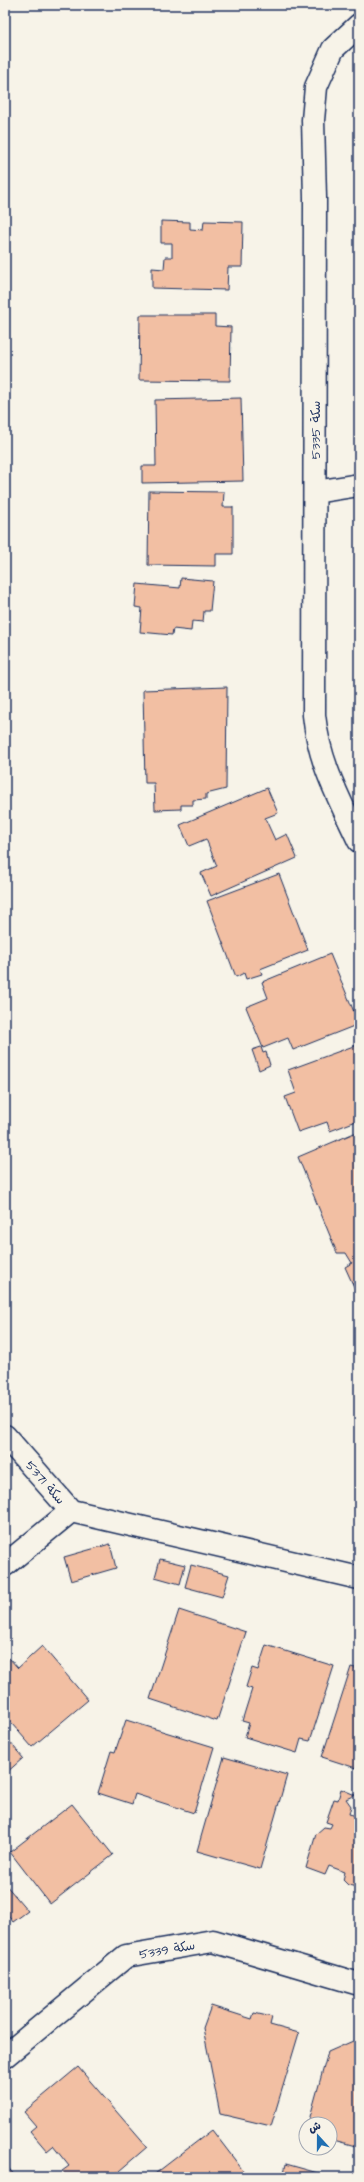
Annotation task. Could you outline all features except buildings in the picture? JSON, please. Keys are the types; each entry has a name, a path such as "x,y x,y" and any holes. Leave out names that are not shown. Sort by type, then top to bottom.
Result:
{"street":[{"name":"سكة 5335","path":"359,25 334,49 316,87 313,120 315,198 314,715 316,740 325,768 359,841"},
{"path":"315,492 359,485"},
{"name":"سكة 5371","path":"5,1436 71,1510"},
{"path":"5,1565 71,1510 359,1578"},
{"name":"سكة 5339","path":"5,2056 126,1956 213,1941 359,1984"}]}
